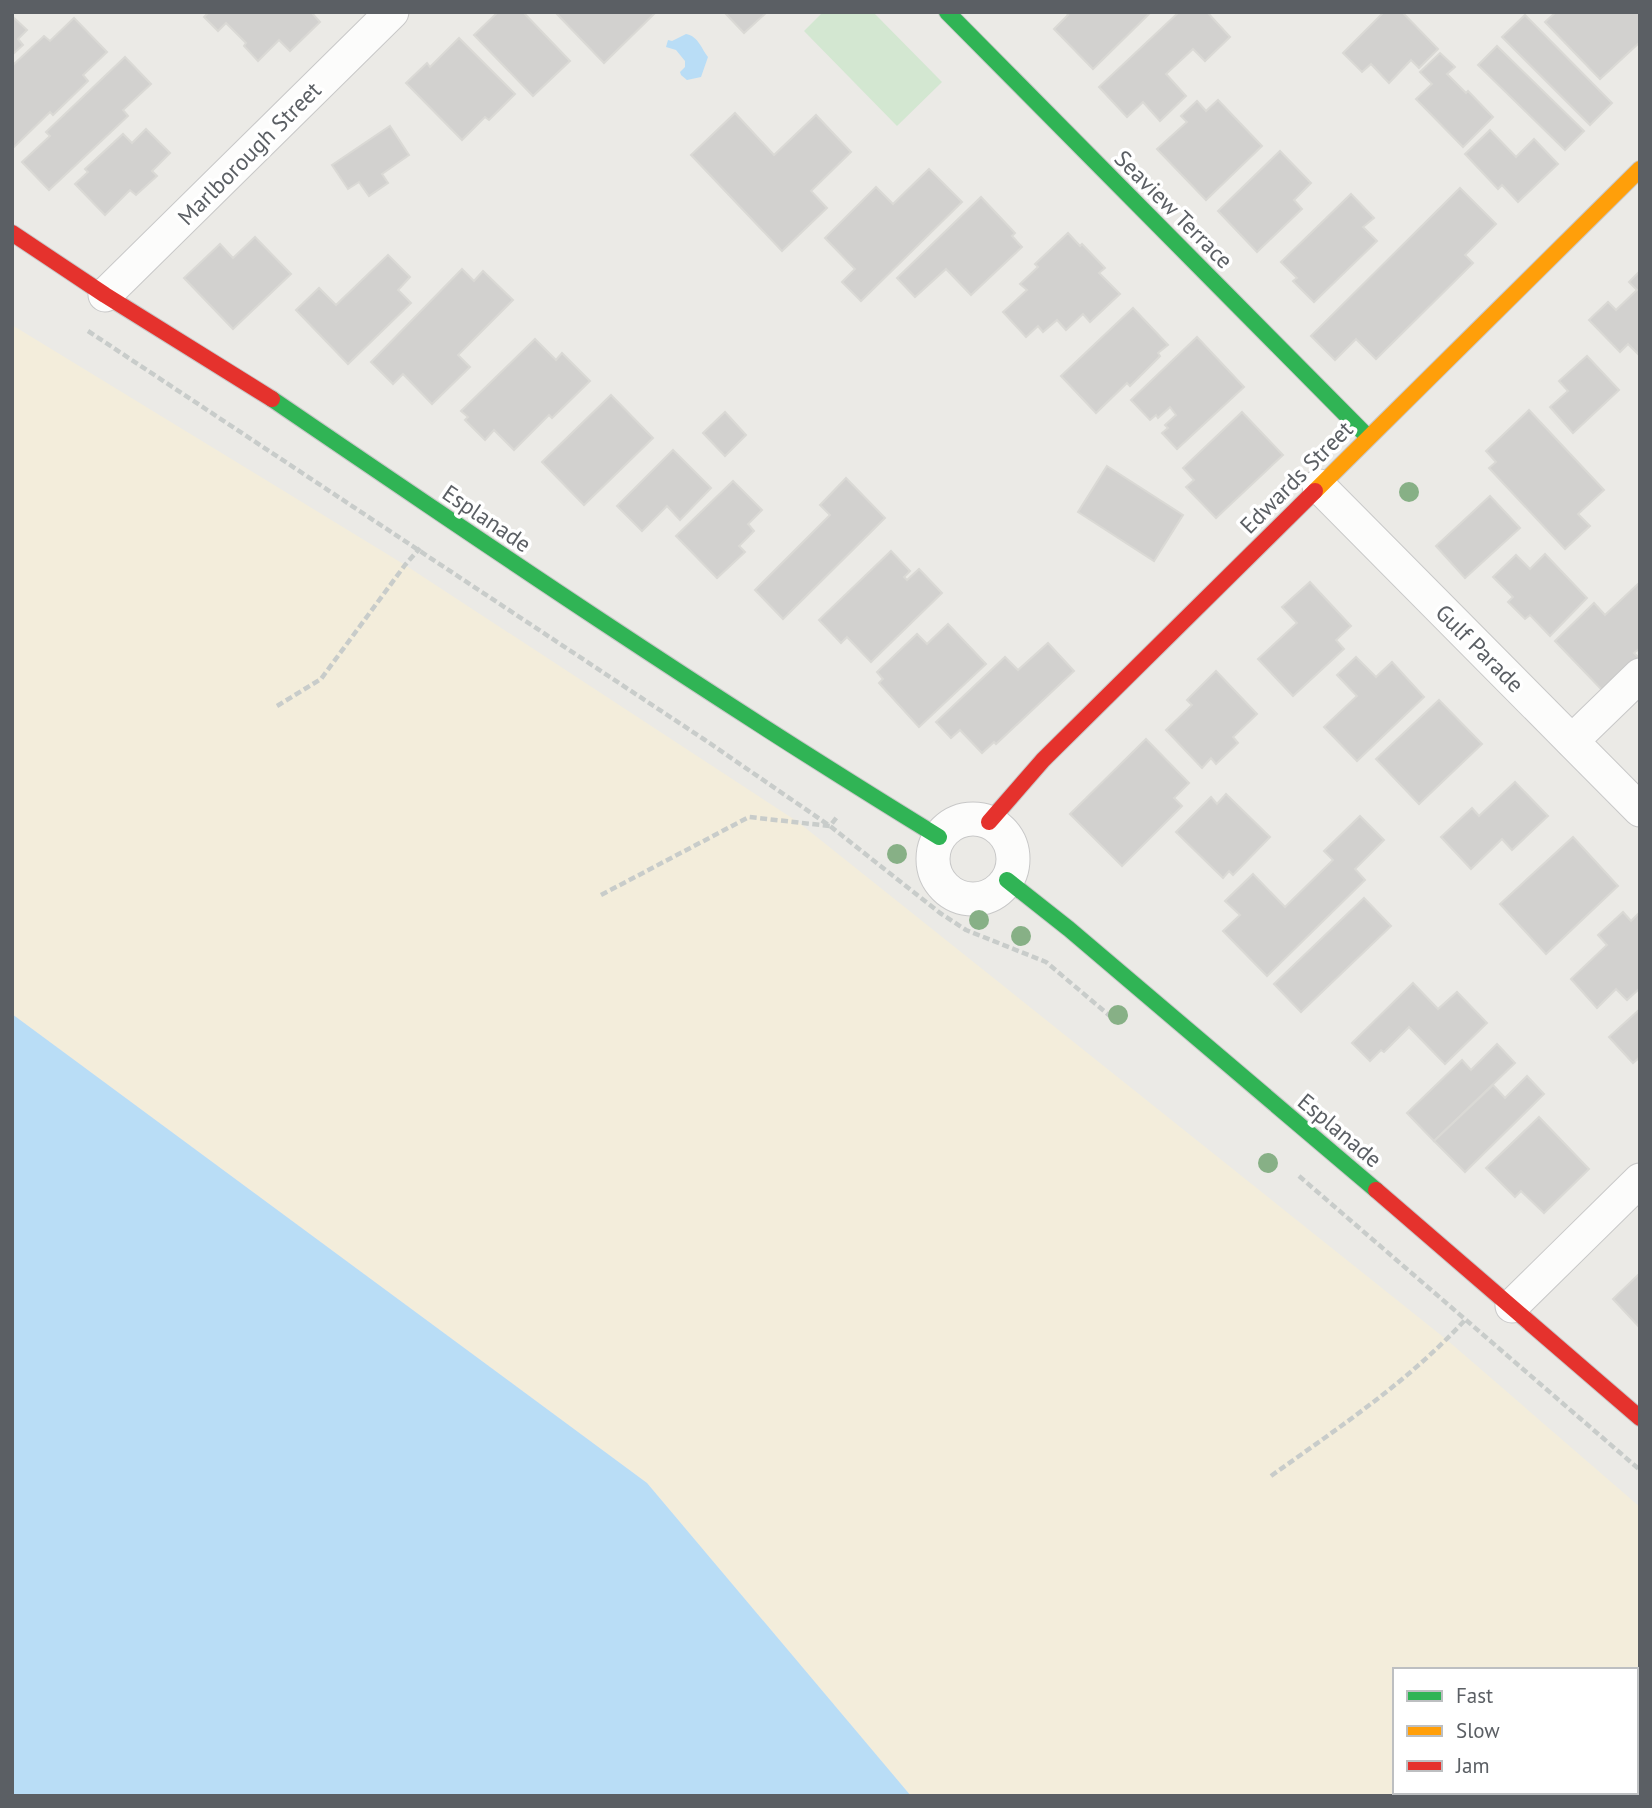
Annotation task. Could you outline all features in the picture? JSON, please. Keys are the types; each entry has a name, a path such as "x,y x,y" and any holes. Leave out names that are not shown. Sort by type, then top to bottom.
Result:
{"street":[{"name":"Marlborough Street","path":"106,295 392,12"},
{"name":"Seaview Terrace","path":"947,12 1368,438"},
{"name":"Edwards Street","path":"989,822 1043,760 1640,169"},
{"name":"Esplanade","path":"12,233 251,385 446,519 859,788 939,837"},
{"name":"Gulf Parade","path":"1320,486 1640,810"},
{"path":"1572,741 1640,675"},
{"path":"975,819 989,822 1009,841 1013,854 1012,868 1007,880 999,890 988,897 976,900 951,894 942,885 933,862 939,837 949,827 961,821 975,819"},
{"name":"Esplanade","path":"1007,880 1069,929 1640,1418"},
{"path":"1512,1306 1640,1180"}],"path":[{"path":"86,329 693,732 830,826 940,914 966,930 1046,962 1121,1025"},
{"path":"277,706 321,678 405,565 446,519"},
{"path":"830,826 859,788"},
{"path":"601,895 749,817 830,826"},
{"path":"1290,1169 1640,1470"},
{"path":"1271,1476 1380,1398 1465,1321"}],"green space":[{"path":"823,12 873,12 942,82 897,126 804,31"}],"sand":[{"path":"12,325 405,565 798,822 1447,1340 1640,1507 1640,1796 911,1796 647,1483 12,1014"}],"water":[{"path":"686,34 696,40 708,57 701,77 687,80 680,72 685,67 685,61 676,50 666,47 668,40 672,41"},
{"path":"12,1014 647,1483 911,1796 12,1796"}],"building":[{"path":"209,12 311,12 320,22 290,51 279,40 258,61 244,46 246,43 226,23 218,31 204,17"},
{"path":"498,12 523,12 570,61 533,96 474,35"},
{"path":"555,12 656,12 604,63"},
{"path":"724,12 767,12 744,33"},
{"path":"1066,12 1151,12 1093,69 1054,29 1068,15"},
{"path":"1179,12 1207,12 1230,37 1205,61 1193,49 1166,74 1186,96 1160,121 1143,102 1127,117 1099,87"},
{"path":"1384,12 1402,12 1438,49 1419,68 1411,60 1389,83 1371,64 1362,72 1343,53"},
{"path":"1556,12 1640,12 1640,42 1600,79 1545,22"},
{"path":"1525,15 1612,103 1590,125 1502,37"},
{"path":"12,16 27,30 18,39 23,45 12,55"},
{"path":"74,18 107,52 83,75 88,81 53,115 50,112 12,149 12,66 44,36 50,41"},
{"path":"459,38 515,94 489,120 485,117 462,140 406,83 427,63 430,67"},
{"path":"1497,46 1584,131 1565,150 1478,65"},
{"path":"1440,53 1455,67 1447,74 1493,117 1463,147 1416,99 1432,84 1420,72"},
{"path":"125,57 151,84 123,110 128,116 49,190 22,162 50,136 46,132"},
{"path":"1218,100 1262,146 1206,200 1157,149 1187,122 1181,116 1197,101 1206,111"},
{"path":"735,113 774,155 816,115 851,152 811,191 827,208 782,251 691,155"},
{"path":"390,126 409,155 382,174 388,183 369,196 359,182 348,189 332,165"},
{"path":"146,129 170,153 152,171 157,176 136,195 130,190 105,215 75,184 88,172 85,169 123,134 132,143"},
{"path":"1490,130 1516,157 1534,139 1558,164 1518,202 1502,185 1498,189 1465,154"},
{"path":"1280,151 1311,183 1294,200 1302,209 1257,252 1218,211"},
{"path":"929,169 962,202 861,301 842,282 855,269 825,238 876,187 893,204"},
{"path":"1460,188 1496,224 1465,255 1473,263 1376,359 1356,339 1335,360 1311,336"},
{"path":"1351,194 1374,218 1363,227 1377,241 1314,302 1293,281 1297,278 1281,262"},
{"path":"981,197 1015,233 1012,236 1022,247 971,295 946,269 915,297 897,278"},
{"path":"1068,233 1105,268 1099,273 1120,294 1090,322 1083,314 1066,330 1057,320 1043,332 1038,326 1026,337 1003,312 1027,290 1020,284 1038,267 1035,264"},
{"path":"255,237 291,274 233,329 184,278 220,244 233,258"},
{"path":"388,255 410,277 398,290 411,303 348,364 296,310 319,288 336,305"},
{"path":"462,269 474,281 483,271 513,300 458,355 470,367 432,404 403,374 393,384 371,362"},
{"path":"1640,271 1640,356 1628,344 1620,352 1589,320 1608,302 1616,310 1637,290 1629,282"},
{"path":"1133,308 1168,345 1130,386 1127,383 1096,413 1061,376"},
{"path":"1197,337 1244,387 1177,449 1162,433 1168,428 1165,425 1176,415 1170,407 1158,418 1156,415 1150,420 1131,400"},
{"path":"535,339 556,360 562,353 590,381 552,418 549,415 514,450 494,430 485,440 465,420 468,417 461,411"},
{"path":"1587,356 1619,390 1573,433 1550,407 1568,391 1559,381"},
{"path":"611,395 653,438 584,505 542,462"},
{"path":"1529,410 1604,490 1578,514 1590,526 1565,549 1489,468 1496,462 1486,451"},
{"path":"725,412 746,435 725,456 703,433"},
{"path":"1242,412 1283,455 1216,518 1186,487 1194,480 1183,468"},
{"path":"673,450 711,488 680,520 667,506 642,531 617,506"},
{"path":"1107,466 1183,515 1154,561 1078,512"},
{"path":"846,478 885,518 783,619 755,590 830,515 820,505"},
{"path":"733,481 762,510 748,524 754,531 739,546 745,552 717,578 676,536"},
{"path":"1490,496 1520,528 1465,578 1436,546"},
{"path":"891,551 910,571 904,577 907,580 919,569 942,593 871,662 847,637 841,643 819,620"},
{"path":"1545,554 1587,598 1550,636 1530,615 1525,619 1508,602 1513,597 1493,577 1516,555 1530,569"},
{"path":"1310,582 1351,626 1336,640 1344,649 1293,696 1258,659 1297,623 1282,607"},
{"path":"1640,582 1640,648 1634,653 1639,658 1604,692 1555,641 1594,603 1605,615"},
{"path":"948,624 986,664 919,727 879,683 883,679 877,672 917,634 927,644"},
{"path":"1048,643 1074,671 996,744 994,742 982,753 960,730 951,738 936,722 1005,657 1018,670"},
{"path":"1356,657 1376,677 1392,662 1424,697 1357,761 1324,727 1357,696 1337,675"},
{"path":"1216,671 1257,714 1233,737 1238,743 1216,764 1211,758 1202,768 1166,730 1192,705 1187,700"},
{"path":"1439,700 1482,744 1419,804 1376,759"},
{"path":"1146,739 1189,783 1174,798 1182,806 1122,866 1070,814"},
{"path":"1515,782 1548,816 1512,850 1502,839 1471,869 1441,837 1472,808 1479,816"},
{"path":"1226,794 1270,837 1233,875 1229,871 1223,878 1176,832 1211,797 1217,804"},
{"path":"1360,816 1384,840 1355,869 1365,880 1267,976 1223,931 1240,915 1225,901 1253,874 1285,907 1333,860 1324,851"},
{"path":"1573,837 1618,886 1546,954 1500,904"},
{"path":"1364,898 1391,926 1301,1012 1274,984"},
{"path":"1623,912 1631,921 1640,912 1640,988 1627,1000 1616,989 1597,1008 1571,979 1607,945 1598,935"},
{"path":"1413,983 1438,1009 1457,992 1487,1023 1445,1064 1409,1027 1384,1052 1381,1050 1370,1061 1352,1043"},
{"path":"1640,1009 1640,1057 1633,1063 1609,1037"},
{"path":"1497,1044 1515,1063 1434,1141 1407,1113 1462,1060 1471,1070"},
{"path":"1527,1076 1544,1094 1465,1172 1434,1141 1493,1085 1505,1098"},
{"path":"1539,1117 1589,1169 1544,1213 1521,1191 1515,1197 1486,1168"},
{"path":"1640,1273 1640,1328 1613,1299"}],"traffic: fast":[{"path":"947,12 1368,437"},
{"path":"272,399 686,677 939,837"},
{"path":"1007,880 1069,929 1376,1190"}],"traffic: slow":[{"path":"1315,491 1640,169"}],"traffic: jam":[{"path":"12,233 105,295 272,399"},
{"path":"989,822 1043,760 1315,491"},
{"path":"1376,1190 1640,1418"}]}
